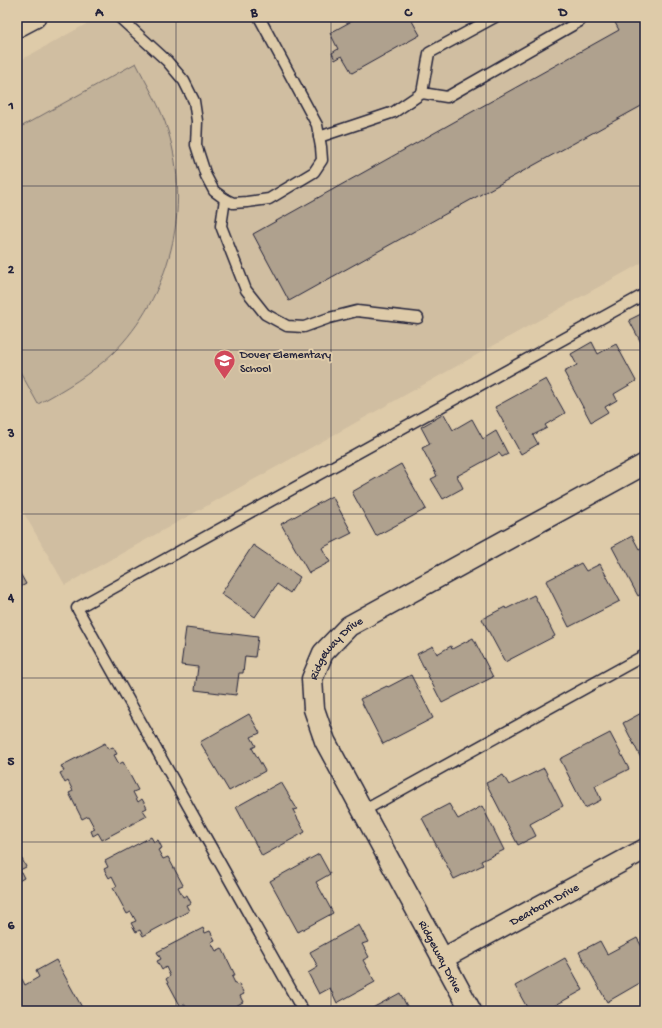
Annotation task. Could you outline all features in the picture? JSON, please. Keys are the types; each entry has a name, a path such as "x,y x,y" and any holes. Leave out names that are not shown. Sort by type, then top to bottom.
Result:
{"street":[{"path":"17,26 34,17"},
{"name":"Ridgeway Drive","path":"471,1011 325,741 314,709 312,679 323,653 350,626 645,464"},
{"name":"Dearborn Drive","path":"442,958 645,849"}],"lane":[{"path":"119,17 168,61 184,81 194,100 197,121 196,145 206,176 214,191 225,199 233,202 269,199 314,172 322,160 317,125 259,17"},
{"path":"422,93 429,53 495,17"},
{"path":"319,137 394,112 422,93 447,97 580,21 577,17"},
{"path":"225,199 222,226 246,290 264,314 287,326 304,327 357,311 418,318"},
{"path":"303,1011 77,608 645,294"},
{"path":"362,811 645,655"}],"shaded area":[{"name":"Dover Elementary School","path":"99,17 645,17 645,261 65,585 17,501 17,62"},
{"path":"136,63 162,113 175,161 178,191 176,220 171,250 162,278 149,305 133,330 113,353 96,368 68,387 38,404 17,366 17,129"}],"building":[{"path":"359,17 419,17 412,21 420,35 352,73 342,56 335,60 332,53 338,49 330,33"},
{"path":"612,17 645,17 645,104 289,301 253,234 619,30"},
{"path":"645,312 645,350 629,320"},
{"path":"592,342 598,354 616,344 636,381 614,394 617,400 605,407 608,412 591,422 564,372 577,365 571,354"},
{"path":"546,379 565,413 545,425 547,428 533,435 538,444 521,454 495,407"},
{"path":"444,414 453,430 472,419 483,439 496,431 508,454 502,457 499,453 457,476 463,488 443,499 431,479 437,476 422,448 430,444 421,427"},
{"path":"401,464 426,509 376,536 352,492"},
{"path":"332,496 352,533 322,548 330,562 309,573 281,524"},
{"path":"632,536 639,549 645,546 645,592 638,596 612,547"},
{"path":"253,545 300,577 290,593 277,584 255,617 221,594"},
{"path":"581,563 586,571 600,564 620,601 569,627 546,581"},
{"path":"17,568 26,584 17,589"},
{"path":"534,595 555,636 505,662 482,619 505,607 506,609"},
{"path":"186,628 258,637 255,657 245,656 243,673 239,673 236,695 195,690 198,667 181,665"},
{"path":"473,638 493,677 442,703 417,654 433,646 437,654 451,646 452,649"},
{"path":"411,675 433,718 383,744 360,699"},
{"path":"645,711 645,766 623,723"},
{"path":"249,714 260,733 251,737 256,746 252,748 265,771 229,791 200,742"},
{"path":"610,733 629,769 595,786 601,800 585,808 560,759"},
{"path":"105,743 108,749 113,747 117,754 114,755 119,764 123,762 138,790 133,792 138,802 142,799 147,808 143,810 147,816 102,840 98,833 93,836 91,831 95,829 88,816 82,819 69,793 73,791 68,781 65,783 60,773 64,771 61,766"},
{"path":"544,768 563,806 530,824 536,836 518,845 486,783 503,775 509,785"},
{"path":"281,782 297,809 293,810 305,832 262,856 236,807"},
{"path":"449,804 458,819 482,806 504,850 481,861 483,865 454,879 422,818"},
{"path":"151,837 154,842 158,840 162,848 158,850 163,859 168,857 183,885 178,887 183,897 187,895 191,903 186,905 189,911 143,936 140,930 136,932 131,923 136,921 131,912 127,914 113,888 117,886 112,876 109,878 104,869 108,867 105,861"},
{"path":"319,854 330,874 316,882 333,913 298,932 270,881"},
{"path":"22,859 26,867 20,870 24,878 17,882 17,861"},
{"path":"359,925 368,942 362,944 369,957 363,960 375,982 337,1003 330,988 319,994 308,973 318,967 310,952"},
{"path":"203,928 205,933 210,931 215,940 211,942 216,951 222,948 235,975 232,977 236,985 239,984 244,994 240,996 243,1002 227,1011 189,1011 185,1004 181,1007 166,979 170,976 166,967 162,970 157,961 161,959 157,952"},
{"path":"637,938 645,952 645,980 607,1002 579,952 600,941 607,954"},
{"path":"565,958 583,990 554,1006 557,1011 529,1011 515,986"},
{"path":"56,960 84,1011 17,1011 17,981 22,979 25,985 39,977 36,971"},
{"path":"400,993 409,1010 367,1011"}],"place":[{"name":"Dover Elementary School","path":"224,380"}]}
